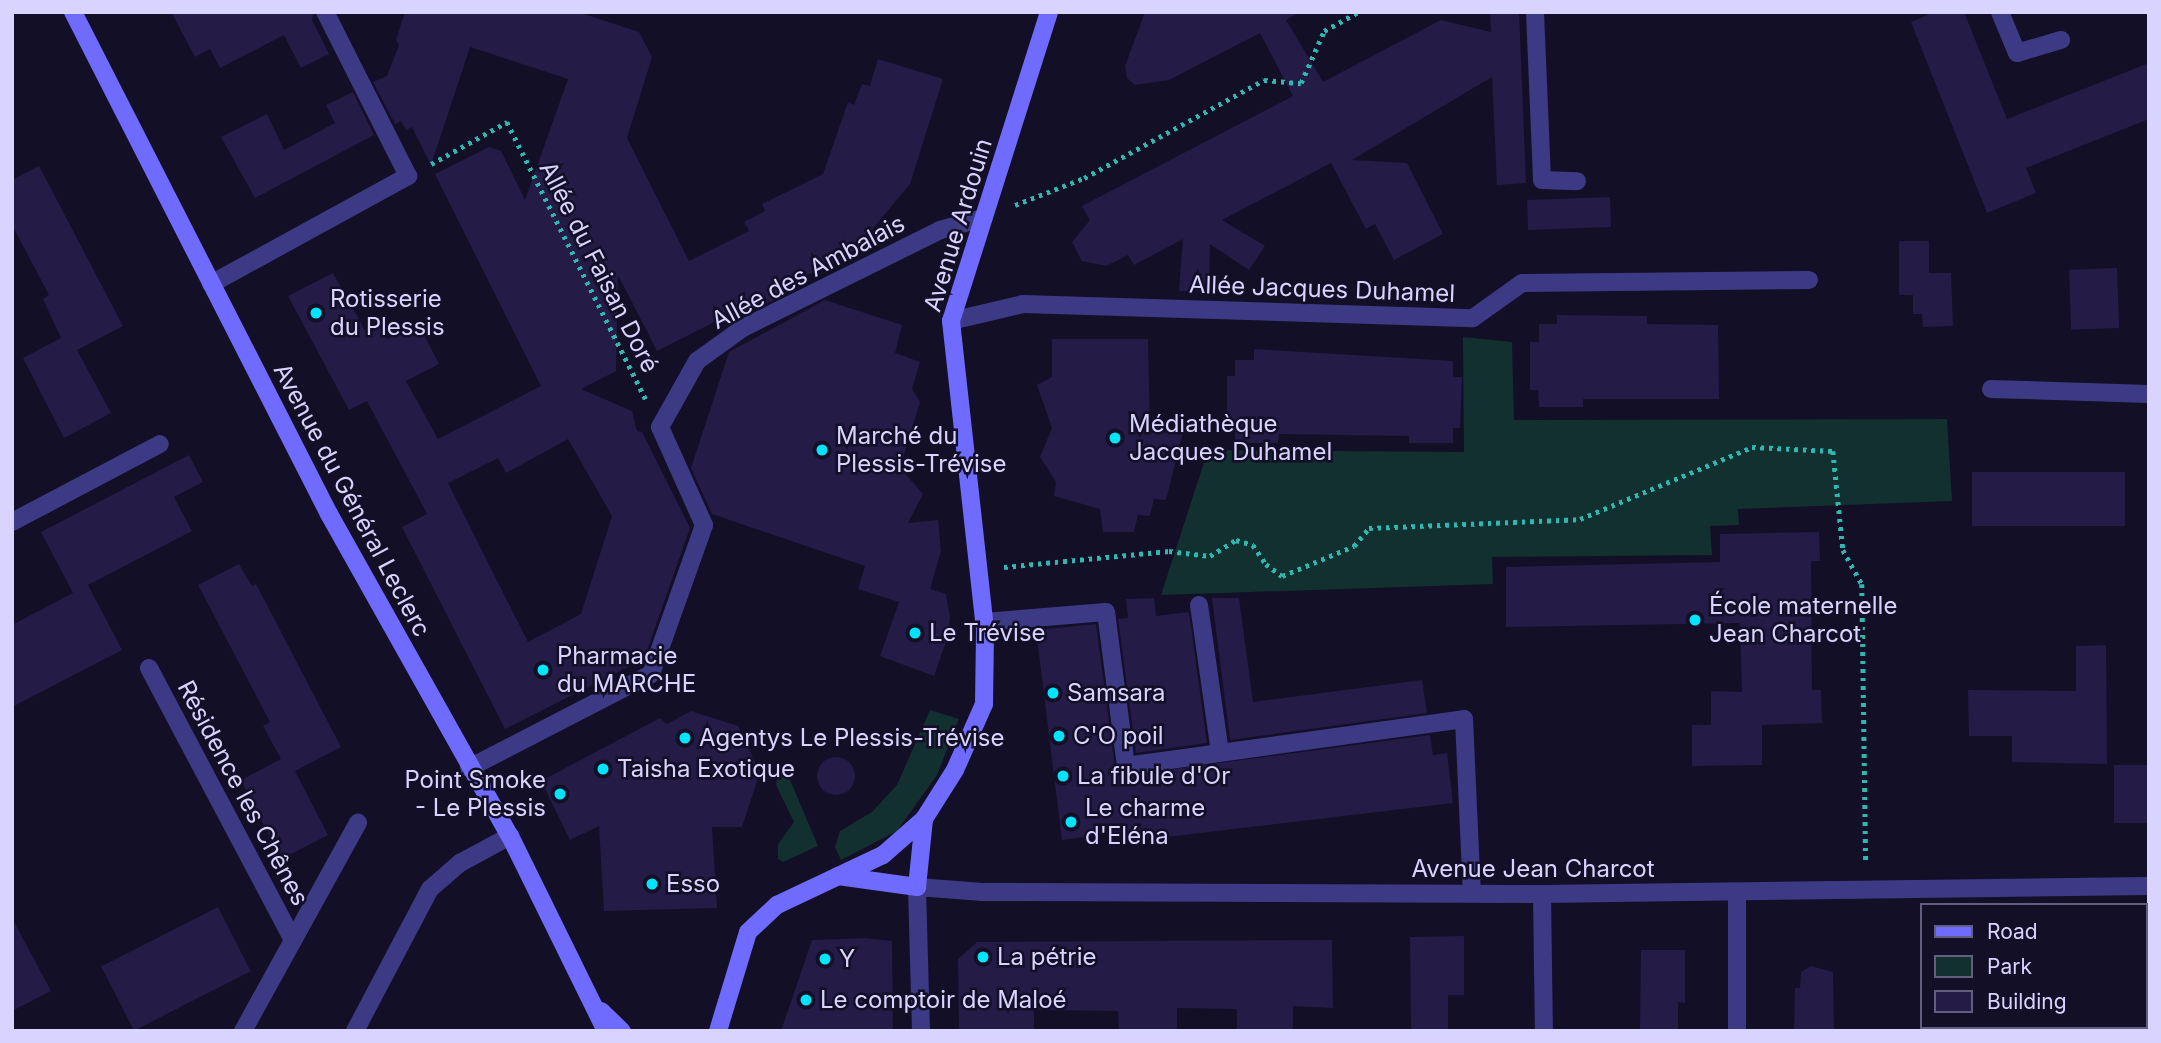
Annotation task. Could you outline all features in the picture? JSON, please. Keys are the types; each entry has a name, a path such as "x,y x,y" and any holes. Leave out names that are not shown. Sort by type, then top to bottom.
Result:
{"street":[{"name":"Avenue du Général Leclerc","path":"73,12 329,514 469,768 510,836 606,1031"},
{"path":"211,284 408,176 325,12"},
{"name":"Avenue Ardouin","path":"718,1031 748,932 777,905 883,855 924,819 955,770 984,704 984,622 951,321 1049,12"},
{"path":"1535,12 1542,180 1577,181"},
{"path":"2000,12 2017,53 2061,40"},
{"name":"Allée des Ambalais","path":"660,428 697,361 744,328 940,230 983,218"},
{"name":"Allée Jacques Duhamel","path":"951,321 1023,304 1473,318 1522,283 1809,280"},
{"path":"1991,388 2149,394"},
{"path":"469,768 651,674 704,525 660,428"},
{"path":"12,522 160,444"},
{"path":"1199,605 1220,753"},
{"path":"984,622 1106,612 1126,766 1464,719 1472,894"},
{"name":"Résidence les Chênes","path":"149,668 293,940"},
{"name":"Avenue Ardouin","path":"917,887 924,819"},
{"name":"Résidence les Chênes","path":"243,1031 358,823"},
{"path":"355,1031 430,889 460,863 510,836"},
{"path":"838,876 917,887 921,1031"},
{"name":"Avenue Jean Charcot","path":"917,887 983,892 1737,894 2149,886"},
{"path":"1542,894 1544,1031"},
{"path":"1737,894 1737,1031"},
{"name":"Avenue du Général Leclerc","path":"595,1006 622,1031"}],"path":[{"path":"983,218 1084,178 1264,80 1301,83 1324,31 1358,12"},
{"name":"Allée du Faisan Doré","path":"408,176 507,122 660,428"},
{"path":"978,570 1169,551 1210,556 1236,540 1253,545 1266,564 1282,576 1354,546 1369,528 1580,519 1752,447 1833,451 1843,550 1862,583 1867,891"}],"green space":[{"path":"1463,337 1512,342 1514,420 1947,419 1952,501 1738,509 1739,525 1710,526 1712,555 1492,557 1493,584 1161,595 1208,450 1464,452"},
{"path":"930,710 959,719 937,775 897,831 841,860 835,847 840,831 872,812 897,785"},
{"path":"778,771 788,775 818,846 783,862 778,859 778,844 794,822 776,785"}],"building":[{"path":"171,12 314,12 312,20 329,54 301,68 284,35 220,68 210,49 195,57"},
{"path":"405,12 578,12 639,32 652,57 627,138 689,261 749,231 744,222 765,211 762,204 823,174 848,102 854,105 862,84 870,86 878,59 943,79 910,184 854,251 784,287 794,290 741,316 744,307 657,351 618,275 616,371 581,389 632,411 637,431 642,432 690,528 644,659 505,729 402,527 427,514 367,401 349,410 288,296 333,273 367,334 381,327 388,339 418,323 439,364 406,381 438,439 541,386 435,174 489,147 501,151 525,200 568,79 470,47 431,165 412,127 406,130 401,121 395,124 373,82 387,76 399,45 396,40","holes":["568,439 612,516 581,614 528,642 448,483 498,458 506,473"]},
{"path":"1145,12 1300,12 1286,20 1323,82 1441,20 1491,32 1490,12 1519,12 1526,183 1497,185 1492,77 1352,160 1407,163 1443,234 1394,260 1375,224 1366,229 1331,163 1222,220 1265,246 1249,270 1210,244 1209,291 1179,291 1183,239 1134,265 1128,255 1106,266 1082,261 1072,242 1090,220 1082,206 1293,96 1260,33 1169,80 1135,85 1127,78 1125,66"},
{"path":"1934,12 1964,12 2007,119 2149,63 2149,119 2026,168 2036,193 1987,213 1911,22"},
{"path":"353,92 374,135 255,198 221,137 267,114 284,150 335,123 326,105"},
{"path":"39,166 123,326 77,350 111,413 64,438 23,358 61,338 43,299 49,295 12,225 12,180"},
{"path":"1610,197 1611,227 1528,230 1527,200"},
{"path":"1899,241 1929,241 1929,273 1951,273 1953,326 1923,327 1922,314 1913,314 1913,295 1899,295"},
{"path":"2117,268 2119,328 2071,330 2069,270"},
{"path":"825,300 902,325 895,353 920,362 912,389 920,402 900,468 923,494 908,523 938,520 941,551 930,589 946,594 950,617 948,636 934,676 880,656 899,602 858,589 865,566 712,514 691,468 729,352"},
{"path":"1557,315 1647,316 1647,324 1718,325 1719,399 1583,399 1583,407 1539,407 1538,390 1530,390 1530,342 1539,342 1539,324 1557,324"},
{"name":"Médiathèque Jacques Duhamel","path":"1052,339 1148,339 1150,433 1183,432 1166,500 1154,499 1150,516 1138,515 1134,532 1103,532 1100,509 1054,496 1056,482 1040,457 1052,428 1037,385 1052,377"},
{"path":"1254,349 1453,361 1453,377 1462,377 1460,428 1453,428 1453,443 1409,443 1409,436 1279,434 1278,443 1235,443 1235,426 1227,425 1227,376 1235,376 1235,360 1254,360"},
{"path":"189,455 203,482 174,497 192,531 88,585 122,650 12,707 12,625 73,593 41,532"},
{"path":"1972,472 2125,472 2125,526 1972,526"},
{"path":"1819,532 1820,561 1811,561 1812,690 1821,690 1822,723 1762,725 1762,765 1692,766 1692,725 1711,725 1711,691 1742,692 1740,623 1506,627 1506,567 1720,562 1720,534"},
{"path":"239,564 252,586 256,584 341,747 295,771 328,835 281,859 241,780 281,759 263,726 270,722 198,585"},
{"path":"1154,598 1156,616 1189,612 1207,743 1136,753 1118,619 1128,618 1126,599"},
{"path":"1212,598 1239,598 1253,702 1422,680 1427,713 1230,740"},
{"path":"1096,624 1115,767 1121,776 1430,735 1433,755 1447,753 1453,803 1141,840 1140,830 1062,840 1036,630"},
{"path":"2106,645 2107,764 2012,762 2012,736 1969,736 1968,690 2076,691 2076,646"},
{"path":"691,711 738,726 760,772 742,827 712,827 717,908 604,911 599,826 570,840 541,781 660,718 667,724"},
{"path":"836,757 850,762 855,776 850,790 836,795 822,790 817,776 822,762"},
{"path":"2114,765 2149,765 2149,823 2114,823"},
{"path":"218,907 251,971 134,1031 101,966"},
{"path":"12,918 51,991 12,1011"},
{"path":"1464,936 1464,995 1448,995 1448,1031 1411,1031 1410,937"},
{"path":"865,938 892,941 893,1031 781,1031 812,940"},
{"path":"1332,940 1333,1008 1293,1006 1293,1031 1237,1031 1237,1009 1177,1008 1177,1031 1119,1031 1118,1011 1034,1010 1034,1031 959,1031 958,959 977,942"},
{"path":"1641,950 1685,950 1685,1003 1678,1002 1678,1031 1640,1031"},
{"path":"1811,966 1833,972 1834,1031 1794,1031 1795,988 1800,988 1801,972"}],"place":[{"name":"Rotisserie du Plessis","path":"316,313"},
{"name":"Médiathèque Jacques Duhamel","path":"1115,438"},
{"name":"Marché du Plessis-Trévise","path":"822,450"},
{"name":"École maternelle Jean Charcot","path":"1695,620"},
{"name":"Le Trévise","path":"915,633"},
{"name":"Pharmacie du MARCHE","path":"543,670"},
{"name":"Samsara","path":"1053,693"},
{"name":"C'O poil","path":"1059,736"},
{"name":"Agentys Le Plessis-Trévise","path":"685,738"},
{"name":"Taisha Exotique","path":"603,769"},
{"name":"La fibule d'Or","path":"1063,776"},
{"name":"Point Smoke - Le Plessis","path":"560,794"},
{"name":"Le charme d'Eléna","path":"1071,822"},
{"name":"Esso","path":"652,884"},
{"name":"La pétrie","path":"983,957"},
{"name":"Y","path":"825,959"},
{"name":"Le comptoir de Maloé","path":"806,1000"}]}
